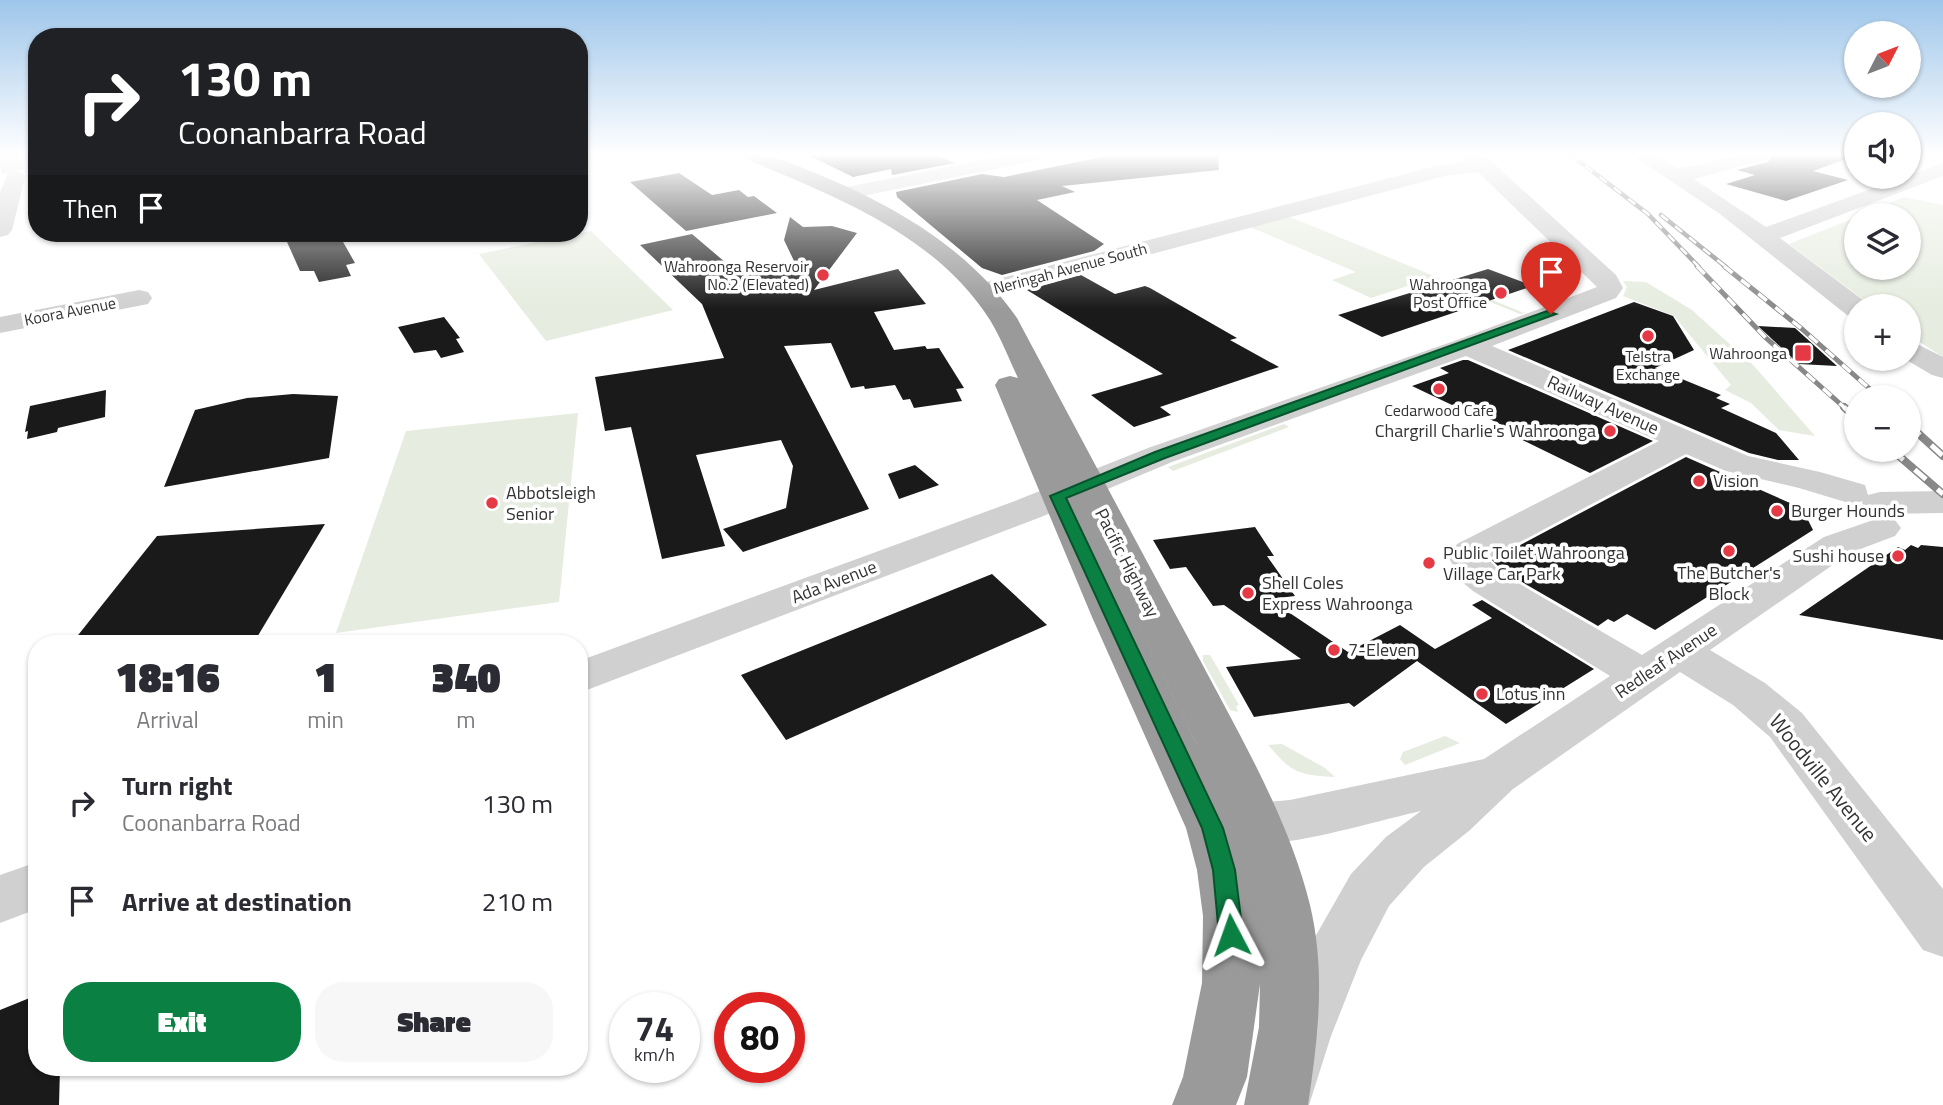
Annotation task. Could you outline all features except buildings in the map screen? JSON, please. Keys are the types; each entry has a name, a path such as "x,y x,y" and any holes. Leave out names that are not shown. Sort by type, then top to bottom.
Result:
{"highway":[{"name":"Pacific Highway","path":"846,207 890,231 934,272 978,322 1017,400 1072,490"},
{"name":"Pacific Highway","path":"872,207 908,227 983,290 1016,342 1072,490 1234,826 1282,905 1290,968 1289,1027 1276,1105"},
{"name":"Pacific Highway","path":"1205,1105 1215,1077 1231,983 1231,916 1224,870 1234,826"}],"street":[{"path":"0,230 8,207"},
{"name":"Neringah Avenue South","path":"983,290 1303,207"},
{"name":"Ada Avenue","path":"588,675 1072,490 1607,292 1610,288 1607,281 1528,207"},
{"path":"1724,207 1844,299"},
{"path":"1761,237 1841,207"},
{"path":"1728,209 1810,218"},
{"name":"Koora Avenue","path":"0,325 139,298"},
{"name":"Railway Avenue","path":"1467,346 1738,464 1749,473 1850,514"},
{"path":"1921,356 1943,369"},
{"name":"Woodville Avenue","path":"1685,441 1506,533 1471,552 1468,558 1476,573 1487,582 1661,663 1749,694 1786,725 1943,932"},
{"path":"1850,514 1935,502"},
{"name":"Redleaf Avenue","path":"1276,1105 1317,993 1336,951 1370,890 1405,852 1452,816 1496,776 1661,663 1850,514"},
{"name":"Redleaf Avenue","path":"1234,826 1290,820 1496,776"},
{"path":"0,899 28,888"}],"shaded area":[{"path":"1921,207 1943,207 1943,357 1921,343 1921,294 1856,294 1789,244 1844,222 1844,280 1921,280"},
{"path":"1290,217 1524,313 1520,314 1432,278 1371,298 1332,280 1356,272 1250,227"},
{"path":"591,231 673,310 546,341 479,254 537,242 588,242 588,232"},
{"path":"1623,281 1646,282 1692,310 1754,366 1815,436 1779,430 1751,403 1725,390 1731,385 1674,316 1623,296 1627,287"},
{"path":"578,413 559,602 336,633 406,431"},
{"path":"1284,424 1289,427 1173,471 1168,467"},
{"path":"1203,655 1210,655 1239,705 1236,706 1238,712 1230,710 1203,661"},
{"path":"1445,736 1460,743 1405,765 1400,759 1403,752"},
{"path":"1282,744 1325,768 1335,777 1312,775 1290,767 1268,745"}],"railway":[{"path":"1638,207 1699,267"},
{"path":"1661,215 1726,267"},
{"path":"1697,266 1766,338 1844,407"},
{"path":"1724,266 1865,385"},
{"path":"1921,436 1943,456"},
{"path":"1906,462 1943,494"}],"place":[{"name":"Wahroonga Reservoir No.2 (Elevated)","path":"823,275"},
{"name":"Wahroonga Post Office","path":"1501,293"},
{"name":"Telstra Exchange","path":"1648,336"},
{"name":"Wahroonga","path":"1803,353"},
{"name":"Cedarwood Cafe","path":"1439,389"},
{"name":"Chargrill Charlie's Wahroonga","path":"1610,431"},
{"name":"Vision","path":"1699,481"},
{"name":"Abbotsleigh Senior","path":"492,503"},
{"name":"Burger Hounds","path":"1777,511"},
{"name":"The Butcher's Block","path":"1729,551"},
{"name":"Sushi house","path":"1898,556"},
{"name":"Public Toilet Wahroonga Village Car Park","path":"1429,563"},
{"name":"Shell Coles Express Wahroonga","path":"1248,593"},
{"name":"7-Eleven","path":"1334,650"},
{"name":"Lotus inn","path":"1482,694"}],"route":[{"path":"1231,935 1224,870 1212,828 1058,496 1160,455 1551,314"}]}
